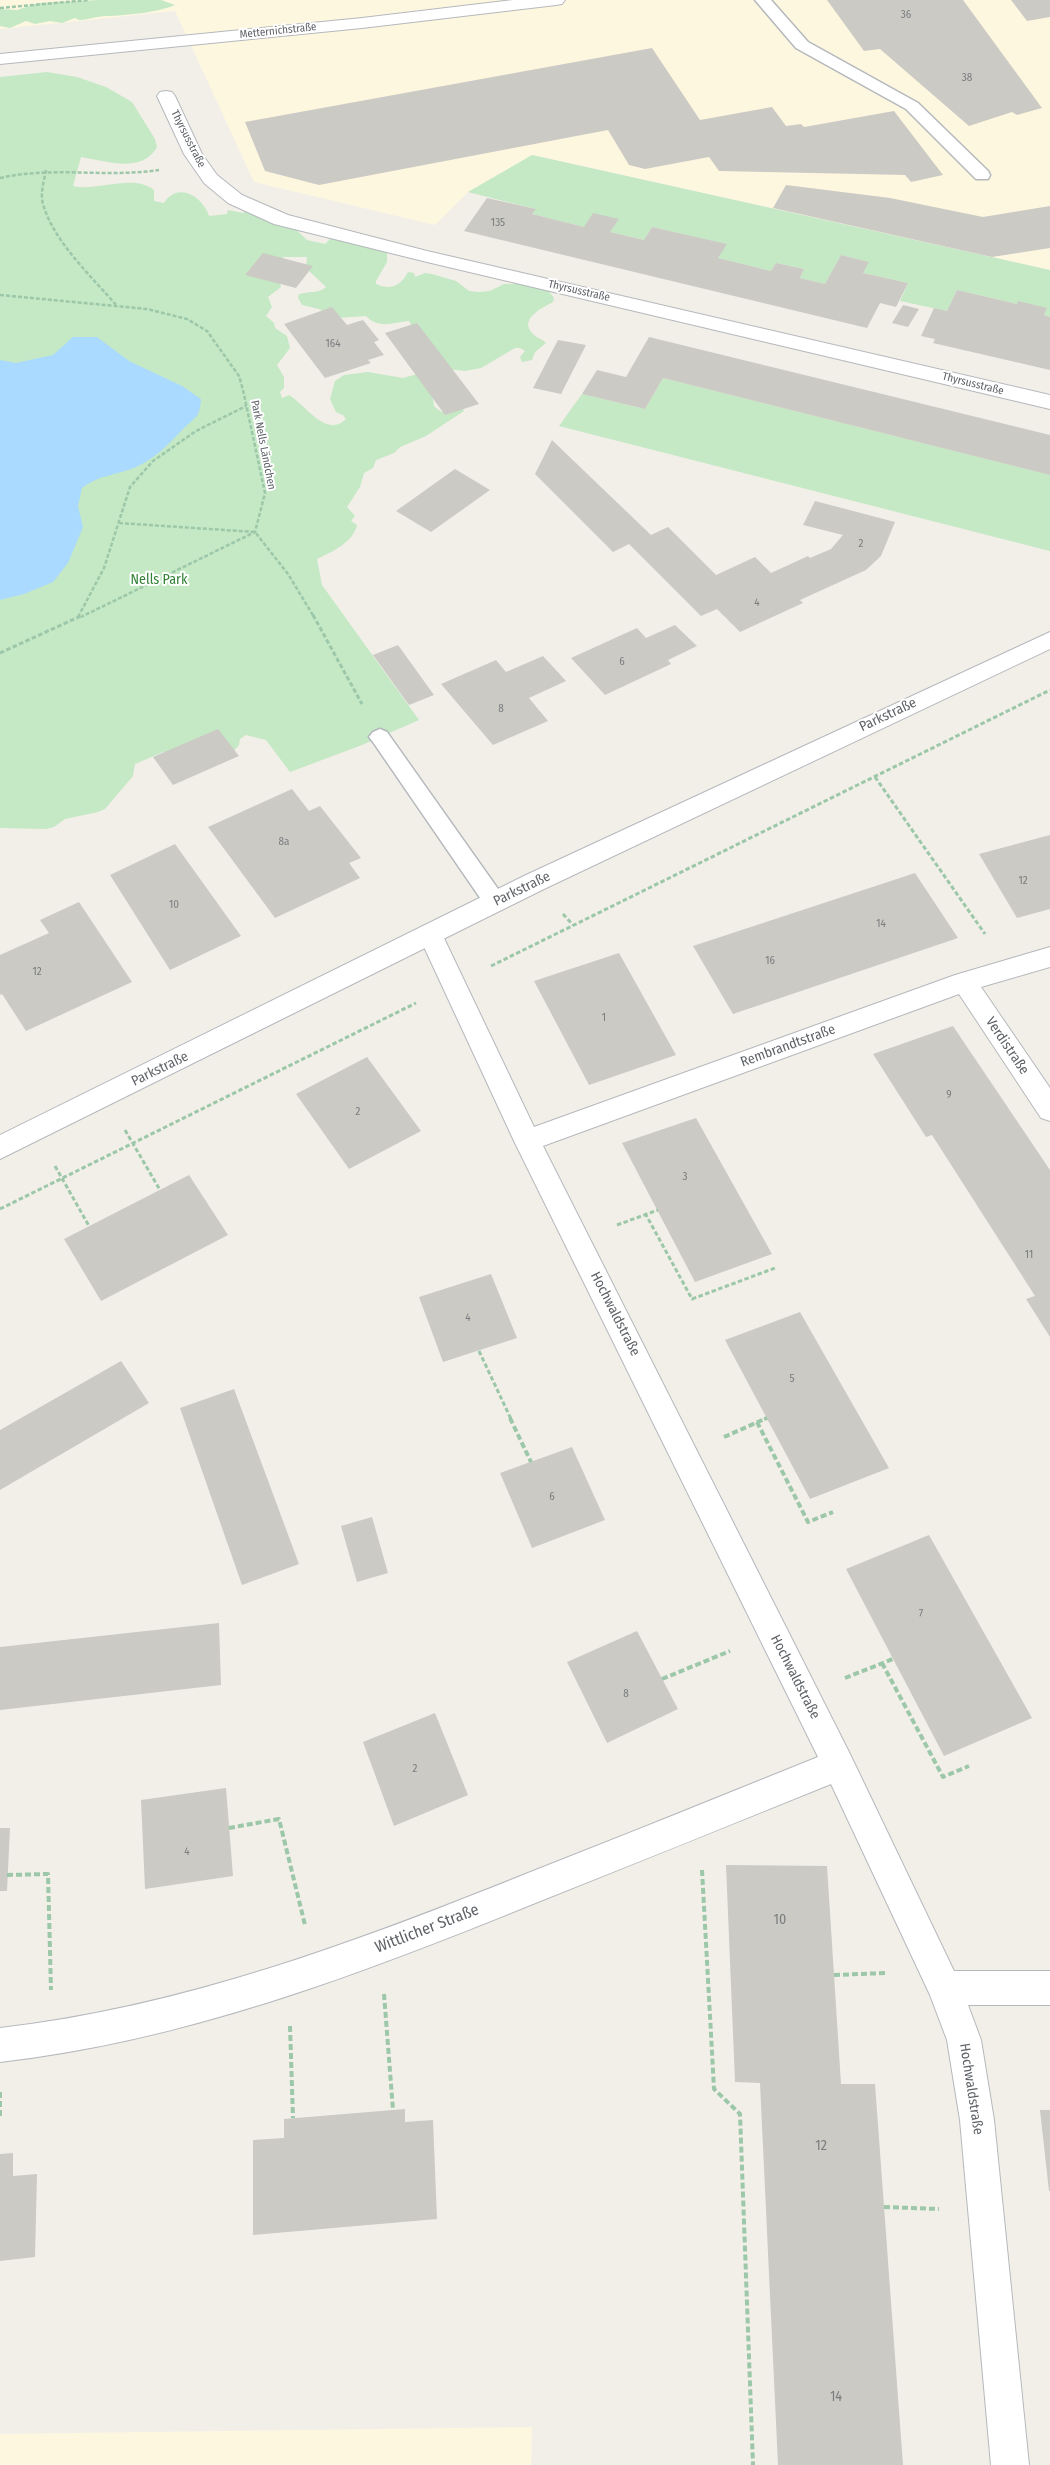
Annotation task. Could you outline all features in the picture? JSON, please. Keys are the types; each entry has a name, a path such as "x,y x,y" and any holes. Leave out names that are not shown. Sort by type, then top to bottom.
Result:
{"street":[{"name":"Metternichstraße","path":"0,59 371,22 556,0"},
{"name":"Thyrsusstraße","path":"166,96 196,160 211,182 234,198 292,224 725,323 1050,402"},
{"name":"Parkstraße","path":"0,1148 495,902 1050,640"},
{"name":"Hochwaldstraße","path":"430,934 527,1141 839,1765 944,1988 964,2040 973,2085 1010,2465"},
{"name":"Rembrandtstraße","path":"527,1141 964,982 1050,957"},
{"name":"Verdistraße","path":"964,982 1050,1110"},
{"name":"Wittlicher Straße","path":"0,2045 53,2039 178,2013 302,1974 380,1946 699,1822 839,1765"},
{"path":"944,1988 1050,1988"}],"lane":[{"path":"763,0 802,45 912,106 982,175"},
{"path":"380,738 495,902"}],"path":[{"path":"0,8 88,0"},
{"path":"0,178 46,170 129,175 168,169 196,160"},
{"path":"46,170 42,203 67,244 117,306"},
{"name":"Park Nells Ländchen","path":"0,295 147,309 187,319 207,331 238,376 246,406 265,493 255,532"},
{"path":"78,618 104,568 130,487 153,461 196,431 246,406"},
{"path":"120,523 255,532 288,574 328,639 380,738"},
{"path":"0,652 78,618 255,532"},
{"path":"0,1209 132,1142 875,778 1050,690"},
{"path":"875,778 1010,969"},
{"path":"104,1096 160,1190"},
{"path":"34,1131 89,1226"},
{"path":"645,1213 692,1299 775,1268"},
{"path":"479,1351 531,1462"},
{"path":"757,1422 808,1522 833,1512"},
{"path":"662,1679 773,1633"},
{"path":"804,1694 893,1659"},
{"path":"882,1663 943,1777 969,1766"},
{"path":"229,1828 279,1819 302,1974 293,2118"},
{"path":"699,1822 714,2089 740,2114 754,2465"},
{"path":"7,1875 48,1874 53,2039"},
{"path":"380,1946 393,2110"}],"shaded area":[{"path":"0,0 1050,0 1050,270 533,155 468,192 435,225 254,182 175,11 0,29"},
{"path":"532,2427 531,2465 0,2465 0,2434"}],"green space":[{"path":"99,0 161,0 175,5 141,13 82,20 75,18 62,23 50,21 35,24 26,21 10,28 0,26 0,9 17,10 38,3"},
{"name":"Nells Park","path":"47,72 77,77 106,87 132,102 155,139 157,147 142,161 133,163 112,163 81,157 73,186 93,187 135,183 145,185 154,190 154,201 164,203 170,196 183,192 196,198 206,209 209,216 227,214 228,210 243,213 246,210 292,226 307,240 325,244 330,239 334,239 387,252 387,262 376,281 376,284 381,286 395,286 408,272 414,273 415,277 425,273 456,281 469,291 490,291 504,284 531,284 547,289 554,298 553,302 533,315 528,324 529,329 534,335 546,343 535,352 532,360 522,362 520,357 525,351 515,348 481,368 465,371 448,369 409,321 382,324 376,323 366,316 337,318 319,309 302,305 298,298 299,294 317,292 326,287 306,268 307,257 285,257 274,260 281,287 268,297 272,307 266,316 274,323 275,328 287,336 290,348 277,365 284,377 284,388 280,392 282,398 289,395 323,423 338,424 346,419 343,415 336,412 330,399 335,381 344,375 368,372 403,378 421,373 432,393 434,406 444,412 451,412 462,408 464,411 426,436 376,460 373,468 364,473 360,487 347,507 355,516 351,521 357,525 355,531 341,546 317,559 322,585 419,720 362,745 290,772 266,740 246,735 240,739 239,745 231,754 170,756 163,752 135,764 133,776 105,809 65,819 54,827 46,829 0,828 0,77"},
{"path":"532,155 1050,270 1050,317 1044,315 1047,308 1017,304 957,290 947,311 900,301 908,283 863,273 868,262 841,255 825,284 800,278 804,269 776,263 771,271 718,258 726,244 652,227 644,240 610,232 618,220 584,227 532,214 535,209 468,192"},
{"path":"663,378 1050,475 1050,551 559,426 582,394 645,409"}],"water":[{"path":"73,337 97,337 129,361 182,386 201,399 198,414 164,448 144,463 99,479 82,488 78,506 83,527 68,563 53,582 24,594 0,600 0,360 16,363 53,355"}],"building":[{"path":"827,0 963,0 1042,108 1017,115 1012,112 969,126 880,49 864,51"},
{"path":"1011,0 1050,0 1050,17 1027,21"},
{"path":"652,48 700,120 772,107 786,126 801,124 804,127 894,111 943,175 911,182 905,175 719,171 709,157 645,169 629,165 608,130 319,185 265,171 245,122"},
{"path":"786,185 890,198 983,217 1050,206 1050,248 992,257 773,208"},
{"path":"487,198 536,209 532,214 584,227 593,213 619,219 610,232 644,240 652,227 727,244 718,258 771,271 776,263 804,269 800,278 825,284 841,255 869,262 863,273 908,283 896,307 880,303 867,328 464,231"},
{"path":"263,253 313,266 296,288 245,275"},
{"path":"957,290 1017,304 1018,301 1047,308 1044,315 1050,317 1050,370 933,343 935,339 921,336 934,308 947,311"},
{"path":"903,305 919,309 908,327 892,323"},
{"path":"332,307 347,325 363,320 379,340 374,342 384,355 368,360 371,363 325,378 284,324"},
{"path":"417,323 479,404 445,415 385,333"},
{"path":"649,337 1050,435 1050,475 663,378 645,409 582,394 597,370 626,377"},
{"path":"558,340 586,345 561,394 533,388"},
{"path":"552,440 651,535 668,527 716,575 755,557 771,573 808,556 810,558 831,549 843,535 803,525 815,501 895,522 881,556 866,570 800,600 803,603 740,632 717,609 701,616 629,544 613,552 535,474"},
{"path":"455,469 490,490 431,532 396,511"},
{"path":"675,625 697,646 668,660 671,664 605,695 571,658 637,628 646,638"},
{"path":"398,645 434,695 409,705 373,655"},
{"path":"543,656 566,681 529,698 548,721 493,745 441,684 496,660 506,672"},
{"path":"218,729 239,756 173,785 153,757"},
{"path":"292,789 309,811 320,806 361,858 349,863 360,878 275,918 208,827"},
{"path":"1050,835 1050,909 1017,918 979,854"},
{"path":"175,844 241,936 170,970 110,875"},
{"path":"915,873 958,938 733,1014 693,946"},
{"path":"79,902 132,982 26,1031 2,994 0,995 0,955 49,933 40,920"},
{"path":"619,953 676,1055 589,1085 534,981"},
{"path":"953,1026 1050,1170 1050,1337 1026,1299 1035,1296 932,1135 926,1137 873,1054"},
{"path":"367,1057 421,1131 349,1169 296,1094"},
{"path":"696,1118 772,1254 695,1282 622,1143"},
{"path":"189,1175 228,1235 101,1301 64,1239"},
{"path":"491,1274 517,1338 443,1362 419,1297"},
{"path":"800,1312 889,1468 810,1499 725,1340"},
{"path":"121,1361 149,1403 0,1490 0,1430"},
{"path":"234,1389 299,1564 242,1585 180,1408"},
{"path":"572,1447 605,1520 532,1548 500,1473"},
{"path":"372,1517 388,1573 357,1582 341,1526"},
{"path":"929,1535 1032,1718 944,1756 846,1569"},
{"path":"219,1623 221,1685 0,1710 0,1647"},
{"path":"637,1631 678,1709 607,1743 567,1662"},
{"path":"435,1713 468,1795 394,1826 363,1742"},
{"path":"226,1788 233,1876 145,1889 141,1800"},
{"path":"0,1828 10,1828 7,1891 0,1891"},
{"path":"726,1865 827,1866 841,2084 875,2084 903,2465 778,2465 760,2083 735,2082"},
{"path":"405,2109 405,2122 433,2120 437,2219 253,2235 253,2140 284,2138 284,2119"},
{"path":"1040,2110 1050,2110 1050,2191 1049,2191"},
{"path":"13,2153 13,2176 37,2174 35,2257 0,2261 0,2154"}]}
